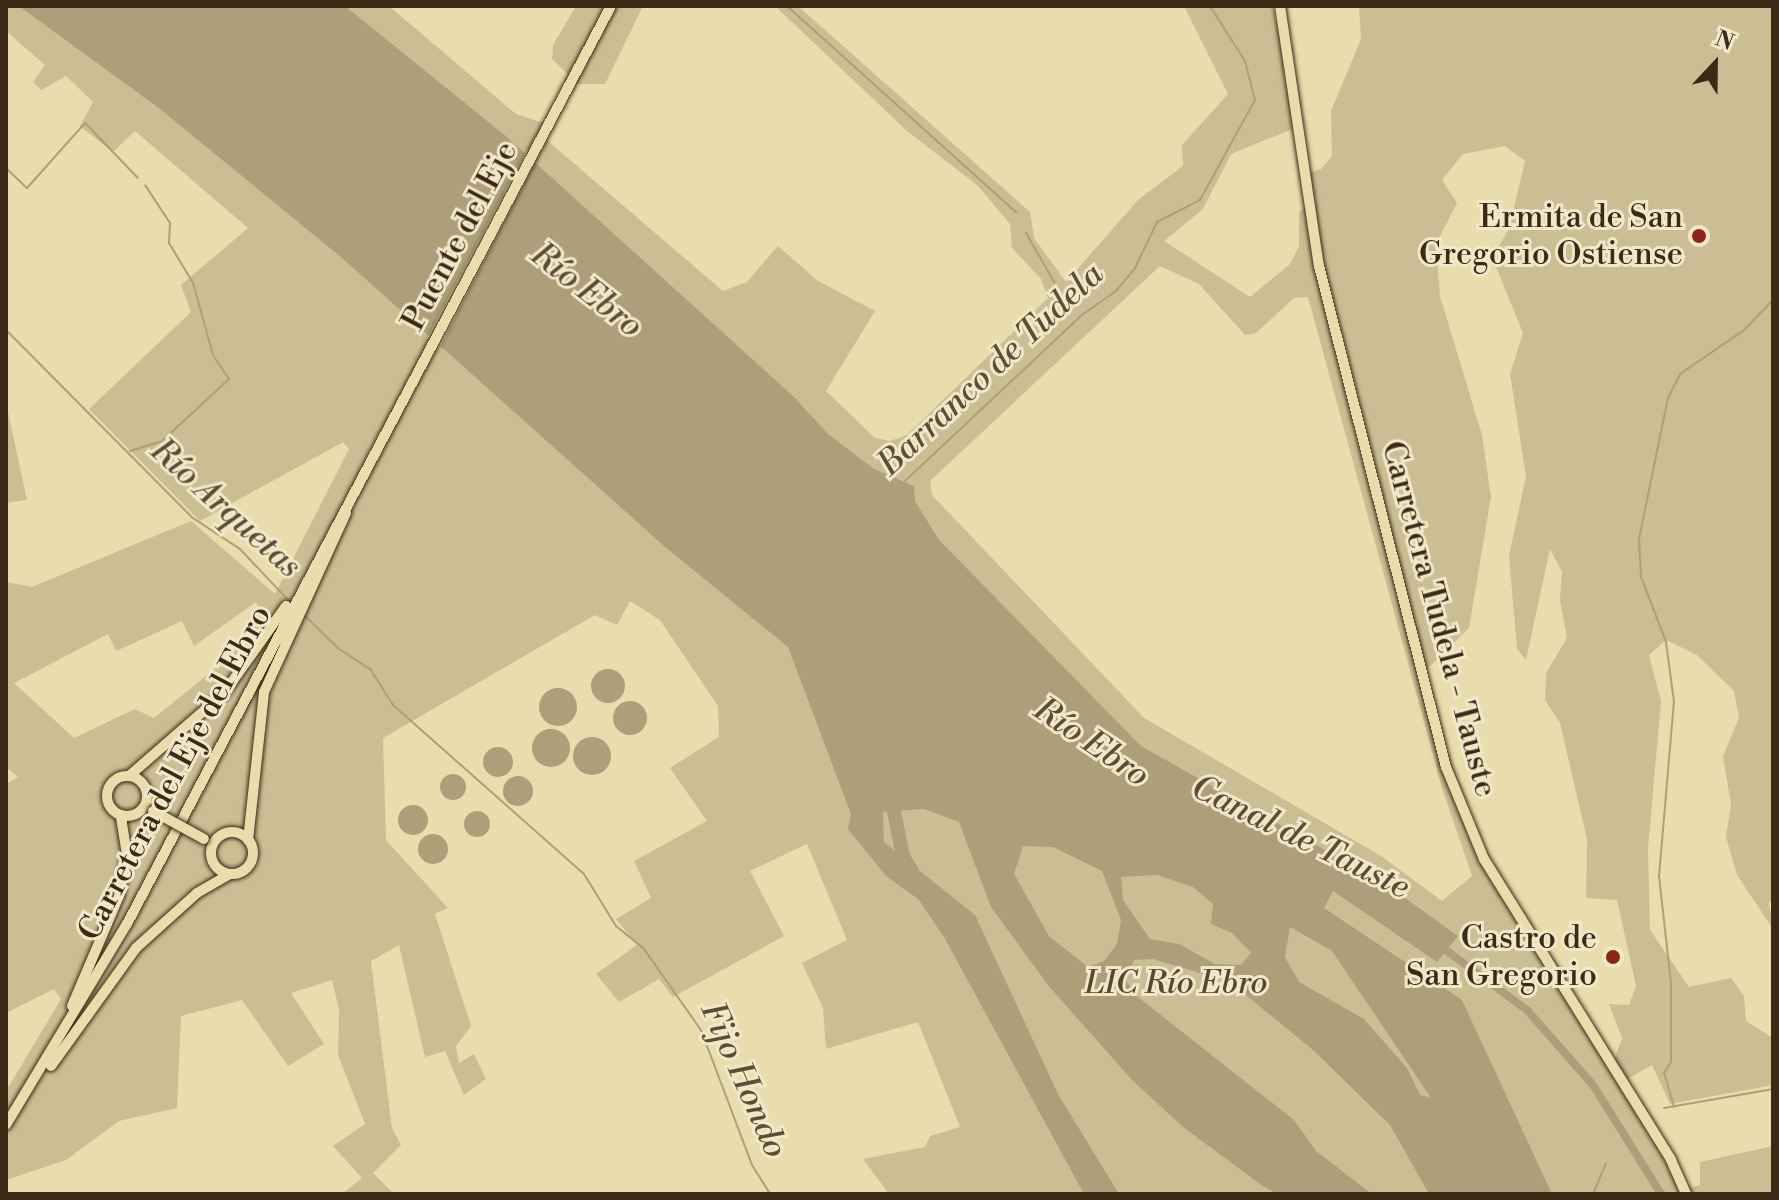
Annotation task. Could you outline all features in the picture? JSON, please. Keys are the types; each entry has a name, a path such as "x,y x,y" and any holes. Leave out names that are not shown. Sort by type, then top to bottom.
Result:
{"main road":[{"name":"Puente del Eje","path":"382,440 611,6"},
{"name":"Carretera Tudela - Tauste","path":"1280,6 1319,266 1446,767 1484,859 1671,1160 1686,1194"},
{"name":"Carretera del Eje del Ebro","path":"6,1125 127,924 330,531 382,440"},
{"path":"17,1108 136,948 197,893 250,863 248,840 264,692 357,486"},
{"path":"6,1115 72,1006 100,946 127,855 121,816 108,804 107,792 118,778 129,776 194,723 250,660 330,531"},
{"path":"129,776 145,787 149,809"},
{"path":"149,809 209,841 229,833 248,840"},
{"path":"121,816 134,816 149,809"},
{"path":"209,841 213,863 230,874"}],"green space":[{"path":"6,6 389,6 516,114 544,123 542,136 723,291 747,282 778,246 818,281 875,311 826,391 875,438 890,441 907,435 1048,298 1041,279 1012,248 1010,224 977,185 907,131 775,6 798,6 1030,212 1034,238 1066,282 1138,200 1183,166 1182,145 1228,94 1184,6 1272,6 1300,126 1231,154 1203,209 1164,241 1250,297 1290,264 1299,246 1299,212 1308,206 1302,175 1321,169 1332,156 1331,111 1361,39 1359,6 1773,6 1773,899 1769,903 1773,929 1737,875 1726,837 1731,805 1723,756 1739,718 1734,691 1697,655 1666,640 1649,655 1661,701 1648,849 1650,930 1689,987 1731,978 1744,996 1746,1021 1773,1038 1773,1085 1670,1104 1652,1065 1624,1081 1685,1189 1700,1185 1700,1162 1773,1146 1773,1194 889,1194 863,1159 925,1147 930,1136 960,1127 918,1022 826,1049 823,1008 802,963 847,940 807,844 750,871 784,936 673,997 659,979 619,1002 596,974 637,945 616,919 651,898 634,861 707,821 670,768 719,737 718,706 660,620 630,601 617,625 595,615 383,738 386,840 448,908 435,914 471,1026 456,1046 459,1063 474,1054 486,1079 464,1095 445,1051 425,1057 399,945 371,961 392,1128 401,1145 373,1173 394,1194 342,1194 362,1178 333,1146 365,1124 338,1055 339,1009 332,980 291,993 324,1044 288,1066 242,1000 181,1016 177,1108 119,1121 66,1160 6,1180 6,1091 61,999 54,989 6,1013 6,784 18,777 6,767 6,582 32,587 191,521 275,594 349,449 343,442 200,521 89,409 191,312 181,285 248,228 135,131 113,152 80,126 93,102 66,76 41,90 33,82 45,65 6,31","holes":["1505,146 1525,161 1509,229 1492,257 1523,333 1510,374 1526,476 1509,556 1517,649 1526,660 1550,549 1562,572 1560,600 1567,638 1546,673 1545,700 1560,723 1587,839 1586,898 1617,900 1636,986 1629,1005 1609,1004 1622,1038 1613,1063 1486,864 1421,675 1469,628 1491,497 1482,435 1440,296 1436,244 1457,203 1442,180 1463,154","1160,266 1199,284 1245,335 1256,333 1294,298 1308,297 1442,788 1472,876 1442,901 1381,856 1144,718 932,495 930,481","256,602 261,613 228,658 154,718 135,709 74,738 14,683 108,634 116,651 182,621 194,646"]},
{"path":"576,6 643,6 605,84 567,84 571,78 552,59 553,45"},
{"path":"6,403 27,500 6,503"}],"water":[{"name":"LIC Río Ebro","path":"19,6 345,6 507,137 794,397 828,434 874,469 914,486 915,501 939,540 1141,746 1387,885 1458,936 1437,962 1333,891 1324,908 1462,1000 1552,1194 1429,1194 1390,1125 1313,1050 1230,982 1153,959 1134,960 1126,981 1138,997 1294,1120 1316,1151 1372,1194 1278,1194 1264,1187 1183,1127 1131,1079 1048,985 991,907 959,822 924,809 883,812 884,842 975,915 1058,1094 1119,1194 1084,1194 944,937 918,899 886,876 848,829 851,814 788,647 664,546 342,258 160,109","holes":["1023,846 1053,847 1102,871 1121,920 1117,944 1104,961 1088,967 1049,936 1014,874","1157,875 1193,887 1213,904 1211,924 1232,933 1251,953 1241,965 1215,964 1179,944 1150,939 1123,900 1121,877","1290,927 1332,951 1431,1098 1420,1095 1407,1068 1364,1019 1299,982 1285,957"]},
{"path":"608,669 620,674 625,686 620,698 608,703 596,698 591,686 596,674"},
{"path":"558,688 572,693 577,707 572,721 558,726 544,721 539,707 544,693"},
{"path":"630,701 642,706 647,718 642,730 630,735 618,730 613,718 618,706"},
{"path":"551,729 565,734 570,748 565,762 551,767 537,762 532,748 537,734"},
{"path":"592,737 606,742 611,756 606,770 592,775 578,770 573,756 578,742"},
{"path":"498,747 509,751 513,762 509,773 498,777 487,773 483,762 487,751"},
{"path":"453,774 462,778 466,787 462,796 453,800 444,796 440,787 444,778"},
{"path":"518,776 529,780 533,791 529,802 518,806 507,802 503,791 507,780"},
{"path":"413,805 424,809 428,820 424,831 413,835 402,831 398,820 402,809"},
{"path":"477,811 486,815 490,824 486,833 477,837 468,833 464,824 468,815"},
{"path":"433,834 444,838 448,849 444,860 433,864 422,860 418,849 422,838"}],"pier":[{"path":"527,149 537,159 439,349 427,338"}],"waterway":[{"path":"787,6 1017,213"},
{"name":"Barranco de Tudela","path":"905,481 1082,315 1116,291 1135,268 1157,222 1200,200 1255,100 1245,61 1210,6"},
{"path":"6,168 27,188 85,123 138,178"},
{"path":"130,451 162,441 229,379 213,355 193,283 169,243 170,223 145,185"},
{"path":"1026,233 1057,287"},
{"path":"1674,1107 1664,1073 1671,1062 1671,983 1659,876 1674,702 1666,642 1641,577 1639,539 1668,398 1680,374 1744,330 1773,300"},
{"name":"Río Arquetas","path":"6,330 193,518 240,549 290,602"},
{"name":"Fijo Hondo","path":"304,615 339,649 371,670 393,705 584,874 616,926 644,949 701,1030 752,1165 770,1194"},
{"name":"Río Ebro","path":"891,796 903,857 912,871"},
{"name":"Canal de Tauste","path":"1439,945 1527,1010 1593,1085 1661,1194"},
{"path":"1664,1108 1773,1089"},
{"path":"1593,1194 1606,1164"}],"place":[{"name":"Ermita de San Gregorio Ostiense","path":"1699,236"},
{"name":"Castro de San Gregorio","path":"1613,957"}]}
